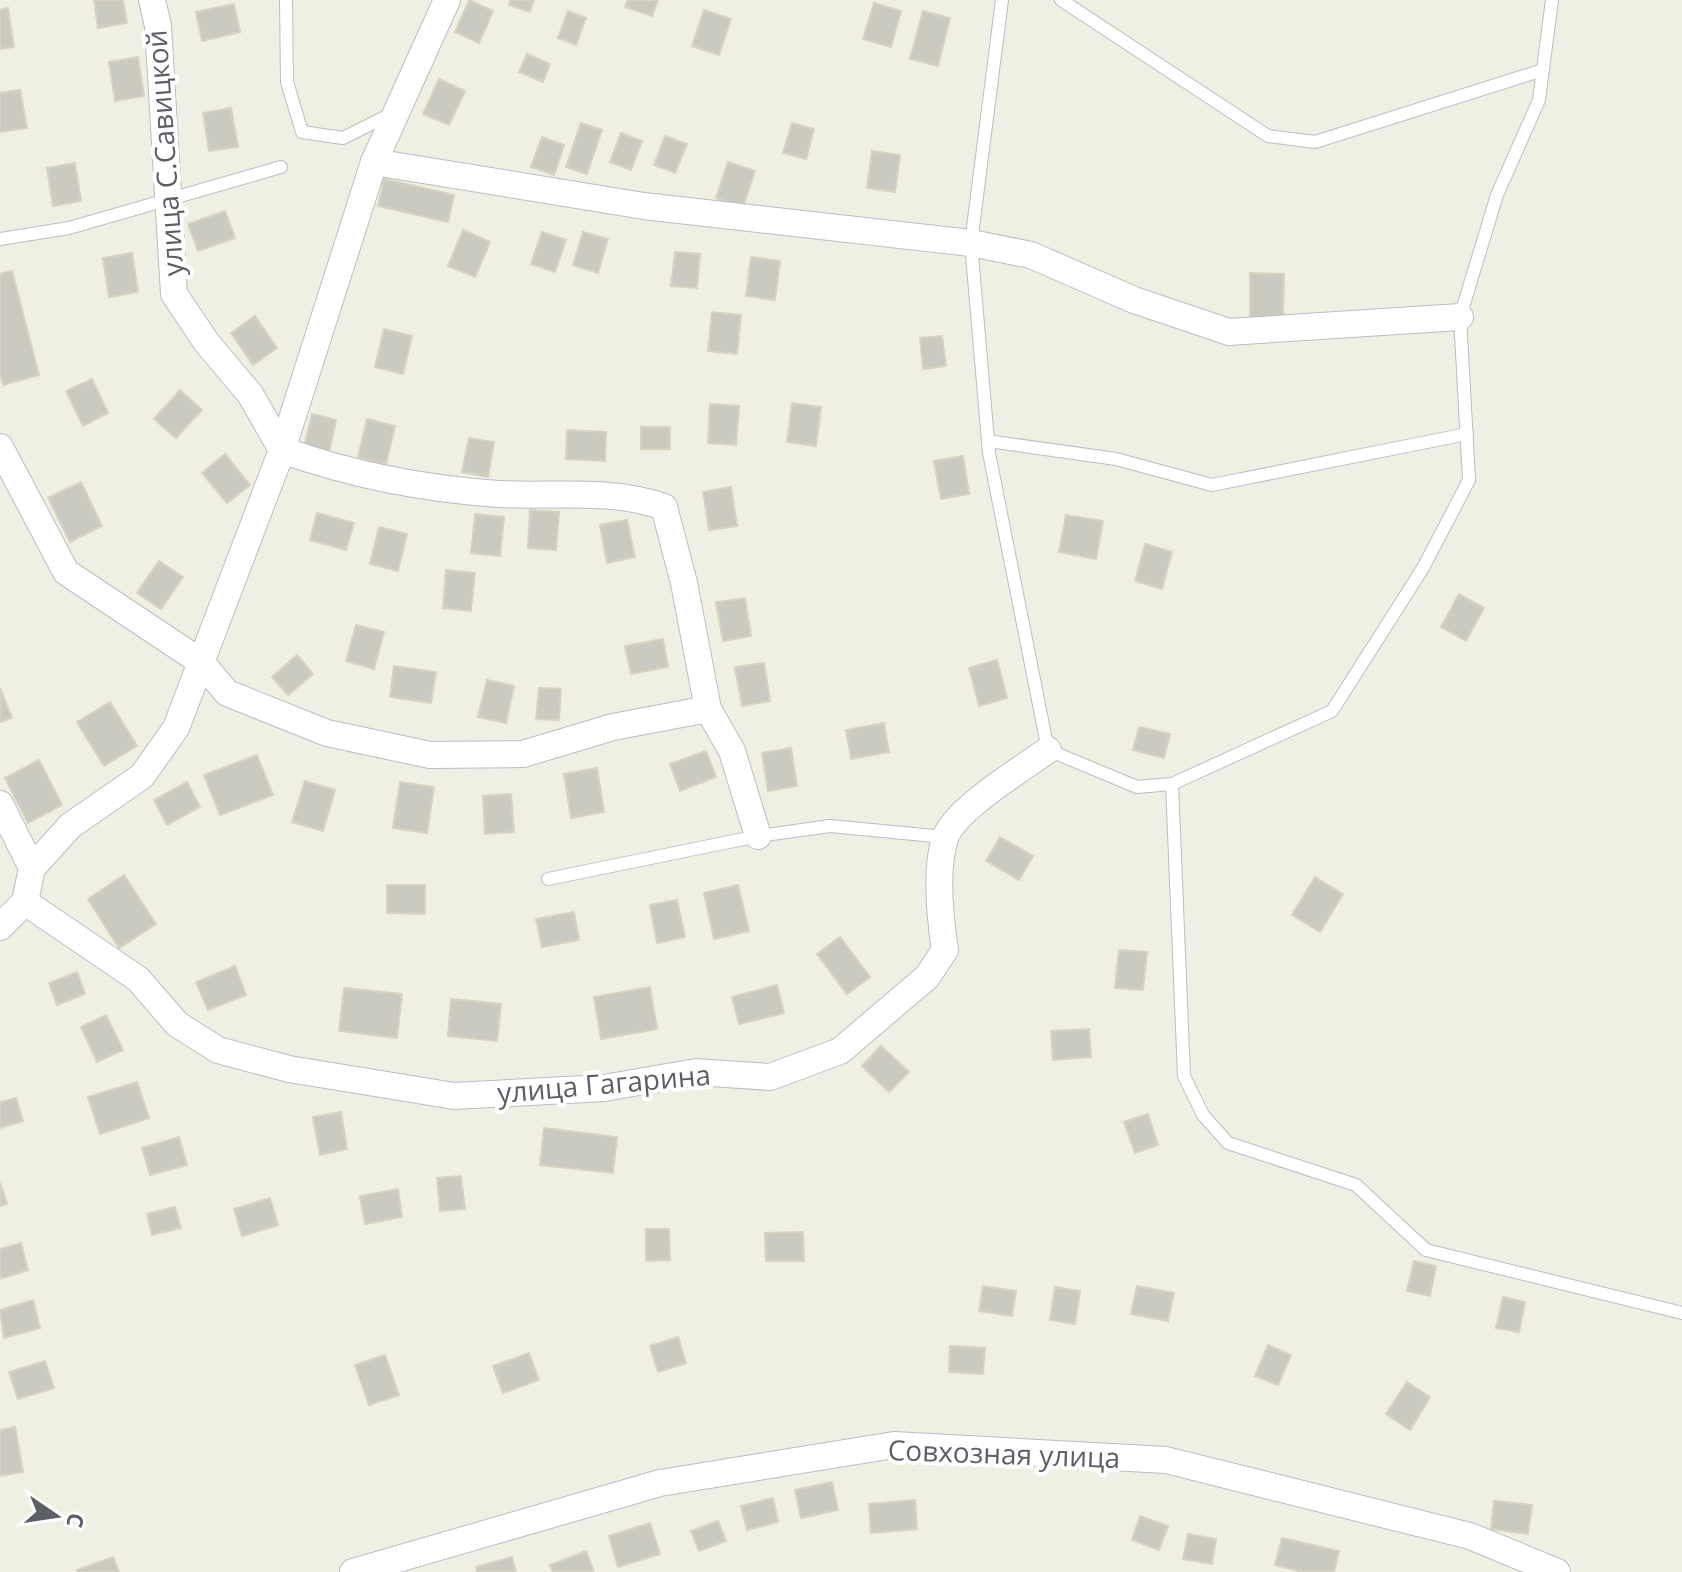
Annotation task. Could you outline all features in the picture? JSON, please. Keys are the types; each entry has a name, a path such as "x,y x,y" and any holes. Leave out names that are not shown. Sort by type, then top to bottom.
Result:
{"street":[{"name":"улица С.Савицкой","path":"152,0 158,26 174,294 207,343 250,394 282,450"},
{"path":"0,927 25,902 32,868 70,826 142,776 176,728 282,450 374,162 447,0"},
{"path":"374,162 644,206 971,243 1031,255 1134,300 1229,332 1460,317"},
{"path":"0,447 66,572 201,662 227,693 327,733 430,755 523,754 613,727 708,709"},
{"path":"282,450 332,468 426,487 500,494 633,496 664,507 684,583 708,709 732,751 758,836"},
{"path":"945,837 961,815 1048,750"},
{"path":"0,804 32,868"},
{"name":"улица Гагарина","path":"25,902 138,979 177,1024 218,1050 289,1069 454,1096 604,1088 696,1072 770,1077 840,1051 927,977 945,950 939,908 945,837"},
{"name":"Совхозная улица","path":"353,1572 660,1483 894,1445 1166,1460 1470,1536 1557,1572"}],"lane":[{"path":"286,0 287,82 302,132 343,138 398,110"},
{"path":"1002,0 971,243 988,441 1048,750 1137,787 1172,784 1332,711 1423,568 1469,480 1460,317 1497,195 1539,100 1552,0"},
{"path":"1061,0 1268,136 1315,142 1543,70"},
{"path":"0,239 69,228 166,197 281,167"},
{"path":"988,441 1116,459 1212,485 1467,434"},
{"path":"1172,784 1184,1076 1203,1115 1228,1143 1356,1185 1426,1250 1682,1313"},
{"path":"548,879 758,836 830,826 945,837"}],"building":[{"path":"94,0 123,0 127,23 98,28"},
{"path":"469,0 493,11 479,43 455,32"},
{"path":"510,0 534,0 530,12 509,5"},
{"path":"628,0 658,0 652,16 625,7"},
{"path":"874,3 901,11 891,47 863,39"},
{"path":"234,4 240,32 202,41 196,12"},
{"path":"8,8 14,47 0,49 0,10"},
{"path":"704,10 731,19 719,55 692,46"},
{"path":"568,11 586,18 576,45 558,38"},
{"path":"923,11 950,18 938,66 910,59"},
{"path":"527,54 550,64 543,82 519,72"},
{"path":"138,57 144,96 115,101 109,62"},
{"path":"439,79 465,91 449,125 423,114"},
{"path":"20,90 27,128 0,132 0,93"},
{"path":"231,108 238,147 209,151 203,113"},
{"path":"581,123 602,130 587,174 566,167"},
{"path":"792,123 814,129 806,159 783,153"},
{"path":"621,133 642,141 631,170 610,162"},
{"path":"665,136 687,144 675,173 654,165"},
{"path":"542,137 564,145 554,175 531,167"},
{"path":"872,151 900,155 895,192 867,188"},
{"path":"728,162 755,171 743,207 716,198"},
{"path":"75,163 81,201 53,206 47,168"},
{"path":"384,179 454,195 448,222 378,206"},
{"path":"225,211 235,238 198,251 188,224"},
{"path":"463,230 490,242 475,277 448,266"},
{"path":"542,232 566,240 555,272 531,264"},
{"path":"583,232 608,239 598,273 573,265"},
{"path":"675,252 700,254 697,288 671,286"},
{"path":"132,253 138,292 109,297 103,258"},
{"path":"751,257 780,261 775,300 746,296"},
{"path":"12,271 39,375 3,385 0,373 0,274"},
{"path":"1250,273 1284,274 1283,318 1250,318"},
{"path":"712,312 741,315 737,354 708,351"},
{"path":"255,316 277,348 253,365 231,333"},
{"path":"384,329 412,336 403,374 375,367"},
{"path":"942,336 946,366 923,369 920,338"},
{"path":"92,379 108,413 83,426 66,391"},
{"path":"180,390 202,410 176,438 154,419"},
{"path":"792,403 821,407 816,446 787,442"},
{"path":"710,404 739,406 736,445 708,443"},
{"path":"312,414 336,420 329,453 304,447"},
{"path":"367,419 395,426 386,464 358,457"},
{"path":"641,427 670,427 670,449 641,449"},
{"path":"567,430 606,432 605,461 566,459"},
{"path":"469,438 494,442 488,477 462,472"},
{"path":"225,454 250,485 227,503 202,473"},
{"path":"963,456 969,494 941,499 934,461"},
{"path":"81,482 102,526 70,542 48,498"},
{"path":"731,487 737,526 709,530 703,492"},
{"path":"530,510 559,512 556,550 528,548"},
{"path":"317,513 354,523 346,550 310,540"},
{"path":"475,514 504,517 500,556 471,553"},
{"path":"1066,515 1103,521 1096,559 1059,552"},
{"path":"627,520 635,557 607,563 600,525"},
{"path":"379,527 407,534 398,571 370,564"},
{"path":"1145,544 1172,552 1162,589 1135,581"},
{"path":"159,561 183,577 161,609 137,593"},
{"path":"446,570 475,573 471,611 443,608"},
{"path":"1459,594 1484,608 1466,641 1441,627"},
{"path":"745,598 751,636 723,641 716,602"},
{"path":"356,625 384,632 374,669 346,661"},
{"path":"663,639 668,667 631,674 625,646"},
{"path":"297,655 313,674 288,695 272,677"},
{"path":"997,660 1007,698 979,706 969,668"},
{"path":"764,663 770,701 742,706 735,667"},
{"path":"394,666 436,672 431,703 390,697"},
{"path":"487,680 514,686 506,723 478,717"},
{"path":"0,688 12,718 0,722"},
{"path":"539,688 561,689 559,720 536,719"},
{"path":"110,702 137,746 104,766 77,722"},
{"path":"884,723 889,752 851,759 846,730"},
{"path":"1139,727 1170,734 1164,758 1133,750"},
{"path":"791,748 797,786 768,791 762,753"},
{"path":"706,751 716,777 680,791 670,764"},
{"path":"257,755 273,795 220,815 204,775"},
{"path":"39,760 62,805 28,823 5,778"},
{"path":"597,768 604,812 571,818 564,774"},
{"path":"305,781 335,790 323,831 292,822"},
{"path":"187,782 200,807 167,825 154,800"},
{"path":"400,782 434,787 427,833 393,828"},
{"path":"511,794 514,832 485,834 483,796"},
{"path":"1000,837 1033,856 1019,880 986,861"},
{"path":"124,875 156,924 119,948 88,899"},
{"path":"1315,877 1343,894 1320,932 1292,915"},
{"path":"387,885 425,885 425,914 387,913"},
{"path":"738,885 749,931 714,939 704,893"},
{"path":"677,900 685,937 657,943 650,905"},
{"path":"574,912 579,940 542,947 536,919"},
{"path":"840,937 870,977 847,994 817,954"},
{"path":"1119,950 1147,952 1143,990 1115,988"},
{"path":"235,966 246,995 208,1010 196,982"},
{"path":"77,972 85,994 57,1005 49,983"},
{"path":"777,985 784,1013 739,1024 732,997"},
{"path":"650,987 657,1029 601,1039 594,997"},
{"path":"344,988 402,994 397,1038 339,1031"},
{"path":"451,999 501,1004 497,1041 448,1036"},
{"path":"106,1015 123,1050 97,1062 81,1027"},
{"path":"1089,1029 1091,1057 1053,1060 1051,1031"},
{"path":"881,1046 909,1072 889,1092 862,1066"},
{"path":"137,1082 149,1118 100,1134 88,1097"},
{"path":"16,1098 23,1121 0,1128 0,1102"},
{"path":"341,1112 347,1149 320,1155 313,1117"},
{"path":"1148,1114 1158,1145 1135,1153 1124,1122"},
{"path":"544,1128 617,1137 613,1173 540,1165"},
{"path":"179,1137 187,1165 150,1175 142,1148"},
{"path":"461,1176 465,1209 440,1211 437,1178"},
{"path":"0,1183 7,1204 0,1206"},
{"path":"398,1189 402,1217 365,1224 360,1196"},
{"path":"270,1198 278,1225 242,1236 234,1209"},
{"path":"175,1207 181,1228 152,1235 147,1214"},
{"path":"646,1229 669,1229 670,1260 646,1261"},
{"path":"803,1232 804,1261 766,1261 765,1233"},
{"path":"21,1243 28,1270 0,1279 0,1249"},
{"path":"1414,1261 1436,1266 1430,1296 1407,1291"},
{"path":"983,1286 1016,1291 1012,1316 979,1311"},
{"path":"1137,1286 1174,1293 1168,1321 1131,1314"},
{"path":"1055,1287 1080,1291 1075,1324 1050,1320"},
{"path":"1503,1297 1525,1302 1519,1332 1496,1328"},
{"path":"33,1300 40,1328 4,1338 0,1310"},
{"path":"678,1337 686,1363 658,1372 650,1346"},
{"path":"1268,1345 1291,1355 1278,1385 1255,1376"},
{"path":"950,1346 985,1348 983,1374 949,1372"},
{"path":"529,1353 539,1380 503,1393 493,1366"},
{"path":"385,1355 399,1395 369,1405 355,1365"},
{"path":"45,1361 54,1388 18,1399 9,1372"},
{"path":"1407,1382 1430,1397 1410,1430 1386,1414"},
{"path":"15,1427 23,1472 0,1476 0,1430"},
{"path":"832,1482 838,1510 801,1518 795,1490"},
{"path":"773,1498 778,1522 747,1530 741,1506"},
{"path":"915,1500 917,1529 871,1533 869,1504"},
{"path":"1494,1501 1532,1505 1528,1534 1491,1529"},
{"path":"1140,1516 1168,1526 1159,1550 1132,1540"},
{"path":"718,1521 726,1541 699,1551 691,1531"},
{"path":"650,1523 660,1554 618,1567 609,1536"},
{"path":"1188,1534 1216,1539 1212,1564 1183,1559"},
{"path":"1282,1538 1339,1551 1334,1572 1303,1572 1275,1565"},
{"path":"586,1551 594,1572 553,1572 550,1565"},
{"path":"113,1557 119,1572 77,1570"},
{"path":"512,1557 516,1572 477,1572 476,1567"}]}
